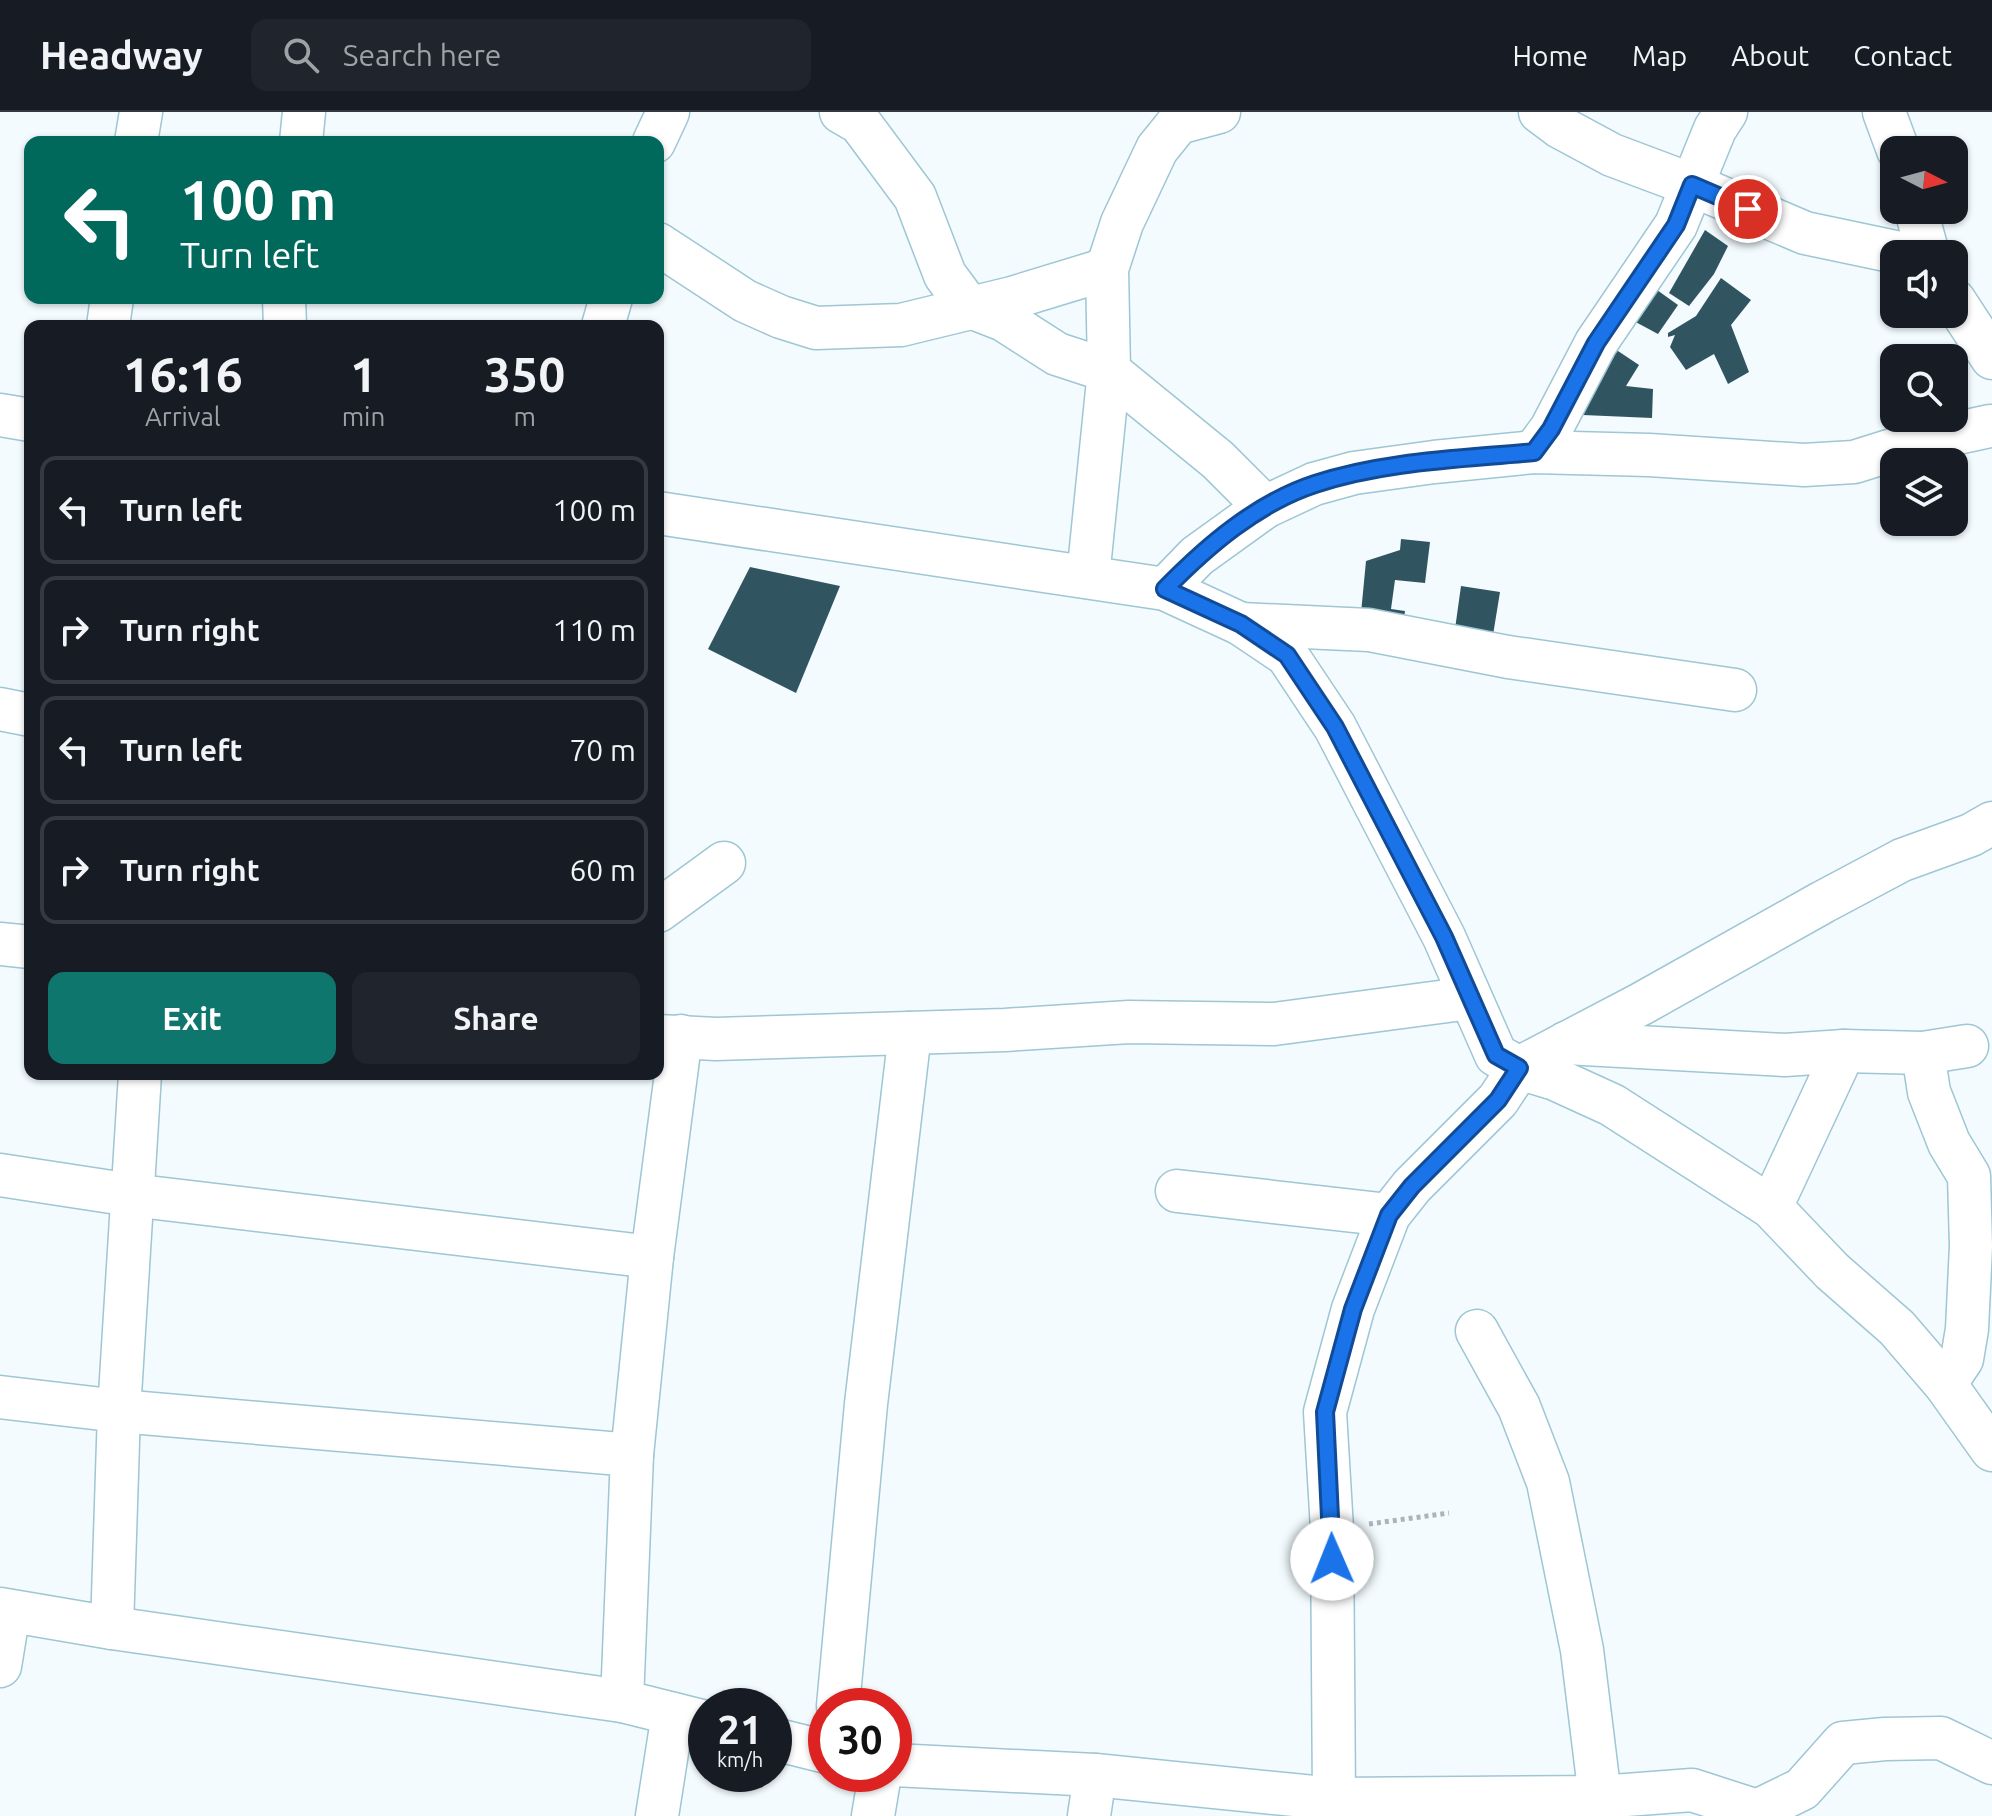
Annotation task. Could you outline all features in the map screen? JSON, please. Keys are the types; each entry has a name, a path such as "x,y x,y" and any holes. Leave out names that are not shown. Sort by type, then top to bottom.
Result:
{"street":[{"path":"137,136 141,112"},
{"path":"302,136 304,112"},
{"path":"657,136 668,112"},
{"path":"841,112 860,123 915,197 945,275 968,306 1004,320 1057,354 1109,371 1218,460 1265,507"},
{"path":"1088,577 1109,371 1107,269 1122,223 1157,149 1178,123 1219,112"},
{"path":"1540,112 1560,127 1612,155 1805,233 1880,249"},
{"path":"1534,452 1551,429 1596,343 1676,225 1715,129 1726,112"},
{"path":"1884,112 1893,136"},
{"path":"664,248 745,301 816,328 901,325 968,306 1012,298 1107,269"},
{"path":"1968,321 1992,358"},
{"path":"0,415 24,419"},
{"path":"1165,589 1197,556 1265,507 1314,484 1354,473 1534,452 1804,465 1854,462 1991,416"},
{"path":"664,514 1165,589 1241,624 1287,655 1335,727 1444,937 1496,1055 1519,1068 1555,1079 1612,1105 1771,1207 1832,1271 1897,1328 1945,1384 1992,1450"},
{"path":"1241,624 1369,630 1508,657 1735,690"},
{"path":"0,709 24,714"},
{"path":"1334,1799 1332,1529 1325,1412 1353,1309 1389,1215 1412,1186 1498,1100 1519,1068 1902,860 1971,835 1992,823"},
{"path":"664,907 724,863"},
{"path":"0,944 24,946"},
{"path":"622,1701 632,1455 670,1036 716,1039 1005,1030 1129,1022 1274,1024 1470,998"},
{"path":"840,1688 866,1404 910,1033"},
{"path":"1565,1043 1785,1055 1844,1051 1923,1053 1967,1046"},
{"path":"1771,1207 1844,1051"},
{"path":"1923,1053 1929,1092 1949,1143 1969,1176 1971,1246 1967,1329 1962,1359 1945,1384"},
{"path":"112,1628 119,1411 140,1080"},
{"path":"0,1175 131,1195 652,1257"},
{"path":"1177,1191 1389,1215"},
{"path":"1477,1331 1519,1407 1548,1482 1582,1650 1600,1797"},
{"path":"0,1397 119,1411 632,1455"},
{"path":"0,1666 5,1610 622,1701 688,1718"},
{"path":"657,1816 688,1724"},
{"path":"912,1766 1095,1775 1334,1799 1600,1797 1692,1790 1754,1814 1802,1789 1843,1743 1941,1738 1992,1763"},
{"path":"1089,1816 1095,1775"},
{"path":"873,1816 877,1792"}],"path":[{"path":"1332,1529 1449,1513"}],"building":[{"path":"1705,230 1728,246 1714,274 1689,306 1669,293"},
{"path":"1721,278 1751,300 1731,325 1749,372 1728,384 1714,354 1686,370 1670,347 1675,335 1668,337 1668,333 1696,316"},
{"path":"1650,285 1678,305 1658,334 1630,319"},
{"path":"1615,349 1639,365 1626,386 1653,389 1652,418 1583,415"},
{"path":"1401,539 1430,542 1425,583 1395,580 1391,609 1405,611 1403,626 1361,613 1366,561 1400,550"},
{"path":"750,567 840,586 796,693 708,649"},
{"path":"1461,586 1500,592 1493,635 1455,629"}],"route":[{"path":"1332,1559 1325,1412 1353,1309 1389,1215 1412,1186 1498,1100 1519,1068 1496,1055 1444,937 1335,727 1287,655 1241,624 1165,589 1197,556 1265,507 1314,484 1381,469 1534,452 1551,429 1596,343 1676,225 1692,185 1748,209"}]}
